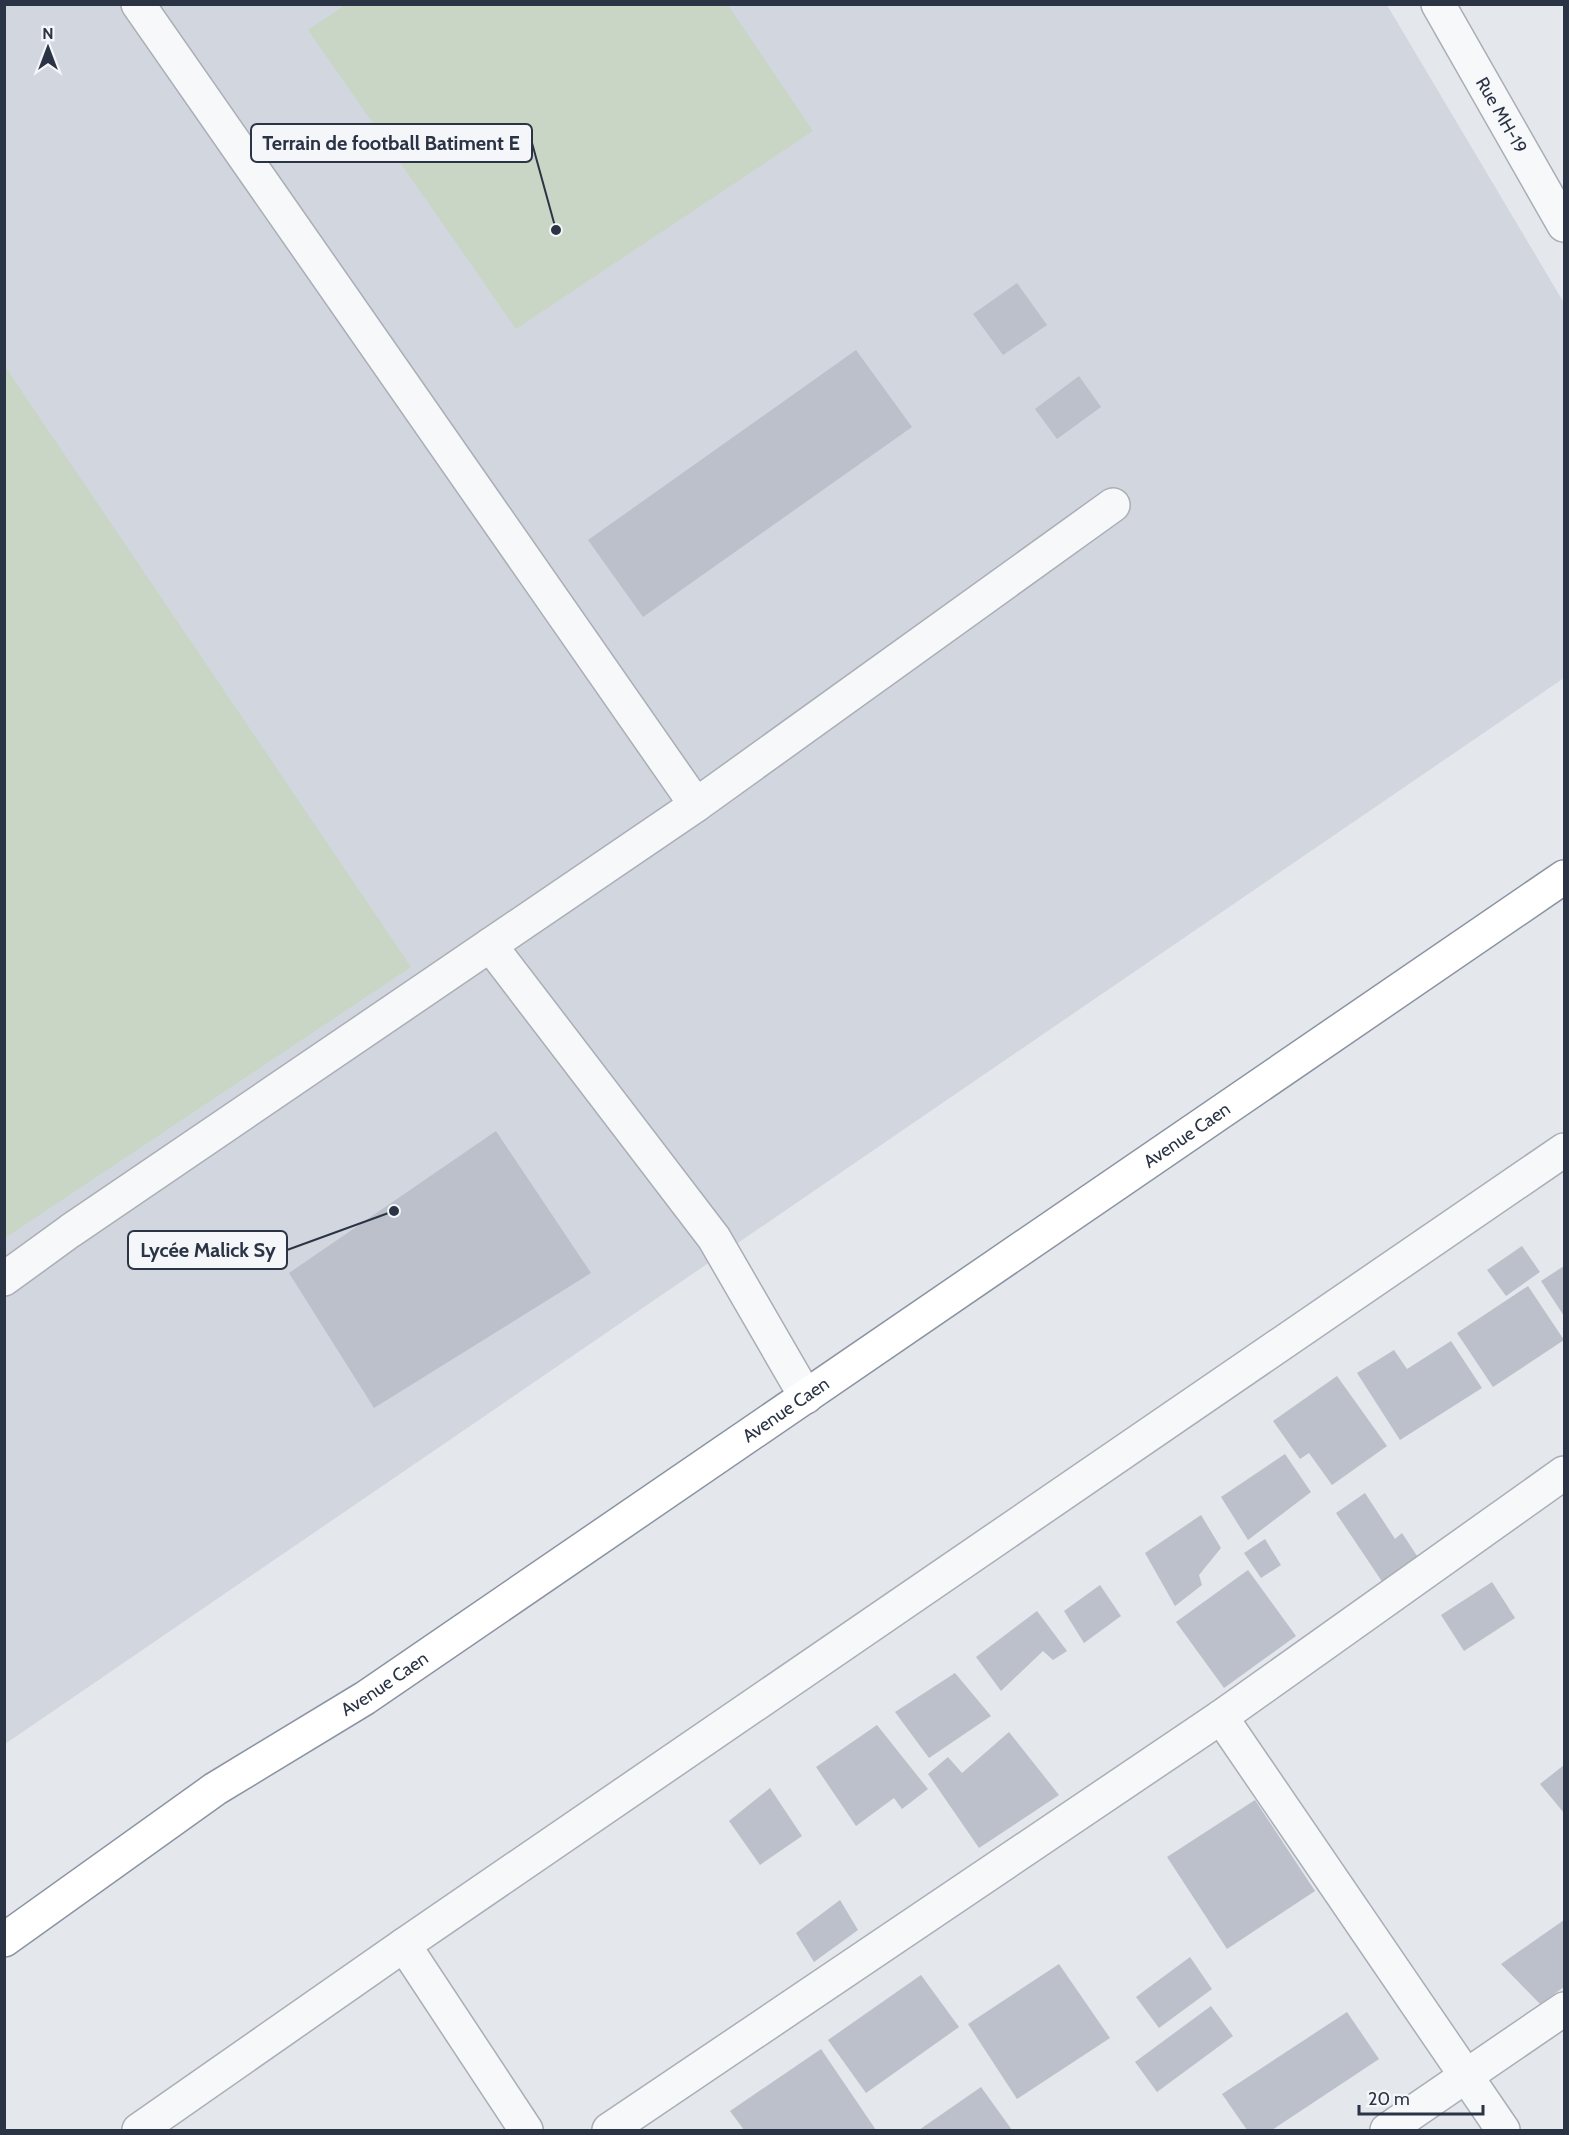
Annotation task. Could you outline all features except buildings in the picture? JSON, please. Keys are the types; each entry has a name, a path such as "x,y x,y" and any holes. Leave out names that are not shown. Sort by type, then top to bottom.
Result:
{"highway":[{"name":"Avenue Caen","path":"4,1940 215,1789 365,1698 1564,877"}],"street":[{"path":"138,4 696,805"},
{"name":"Rue MH-19","path":"1438,4 1564,225"},
{"path":"4,1280 70,1231 696,805 1113,505"},
{"path":"490,945 714,1238 806,1396"},
{"path":"139,2130 404,1945 1564,1150"},
{"path":"609,2130 1221,1717 1564,1473"},
{"path":"1221,1717 1503,2130"},
{"path":"404,1945 526,2130"},
{"path":"1387,2130 1564,2008"}],"shaded area":[{"path":"5,5 1387,5 1564,303 1564,678 5,1744"}],"green space":[{"path":"345,5 728,5 813,131 516,329 308,30"},
{"path":"4,365 411,967 5,1238 4,1238"}],"place":[{"name":"Terrain de football Batiment E","path":"556,230"},
{"name":"Lycée Malick Sy","path":"394,1211"}]}
